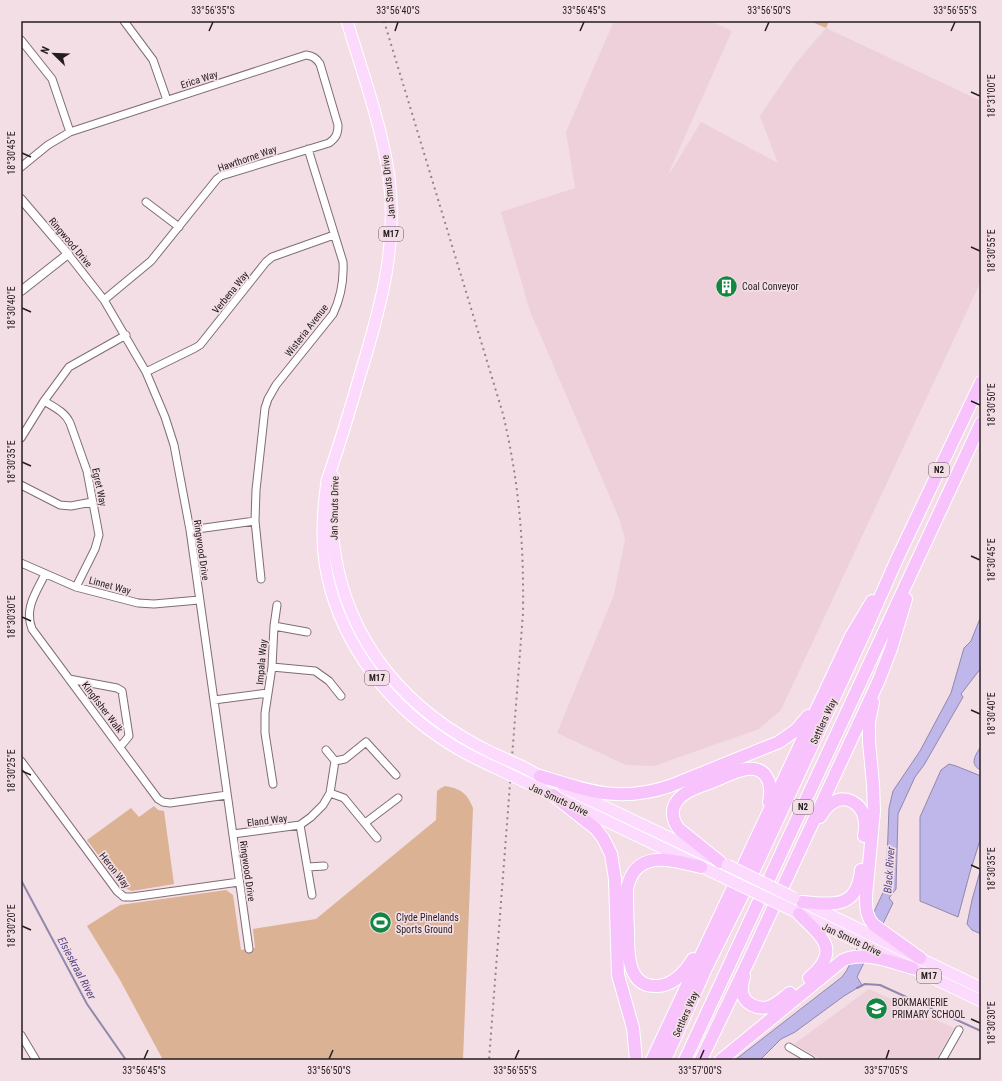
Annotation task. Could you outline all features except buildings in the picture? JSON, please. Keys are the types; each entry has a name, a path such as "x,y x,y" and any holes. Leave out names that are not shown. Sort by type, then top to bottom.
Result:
{"highway":[{"name":"Settlers Way","path":"665,1060 707,966 743,894 863,636 897,559 981,382"},
{"name":"Settlers Way","path":"685,1060 981,423"},
{"path":"701,1060 879,680 891,650 919,554"},
{"path":"652,1060 766,814 851,636 897,559"},
{"path":"879,680 869,722 869,742 874,797 866,910 869,918 882,936 916,963"},
{"path":"540,776 599,793 627,794 654,791 779,742 796,730 822,697"},
{"path":"723,864 688,837 677,826 673,812 674,806 679,798 691,790 737,772 754,769 764,774 770,782 770,794 766,814"},
{"path":"553,795 596,829 604,838 609,849 615,879 618,975 633,1028 636,1060"},
{"path":"798,900 838,903 846,900 856,890 860,877 865,829 862,812 856,804 848,800 833,802 824,811 802,845"},
{"path":"701,867 667,860 653,860 648,861 638,867 631,876 627,889 628,948 629,961 633,973 641,981 653,986 666,984 672,981 688,966 717,920"},
{"path":"748,962 742,983 742,993 748,1003 758,1008 767,1008 777,1003 817,970 826,957 825,943 818,933 794,911"},
{"path":"721,1060 838,963 848,958 872,954 916,963"}],"main road":[{"name":"Jan Smuts Drive","path":"346,21 377,122 386,157 391,208 391,240 388,270 379,311 339,447 327,482 323,504 322,525 325,563 330,587 348,634 359,653 373,673 404,708 440,738 461,751 794,911 856,934 882,936"},
{"name":"Jan Smuts Drive","path":"339,447 334,478 332,508 334,547 349,607 359,628 386,672 417,704 448,729 472,744 798,900 856,934 872,954"},
{"name":"M17","path":"916,963 981,988"},
{"name":"M17","path":"916,963 981,1001"}],"street":[{"path":"124,21 153,60 167,100"},
{"path":"21,40 52,79 70,132"},
{"name":"Erica Way","path":"21,167 48,145 70,132 306,55 316,58 320,64 338,125 338,134"},
{"name":"Hawthorne Way","path":"104,300 147,266 221,176 329,143 334,140 338,134"},
{"name":"Wisteria Avenue","path":"261,579 254,521 261,444 268,399 276,385 333,314 339,302 344,275 343,262 308,149"},
{"name":"Ringwood Drive","path":"21,198 104,300 126,335 146,372 165,417 174,446 190,530 248,949"},
{"path":"146,202 179,227"},
{"name":"Verbena Way","path":"146,372 200,345 266,262 272,257 334,235"},
{"path":"21,291 68,254"},
{"path":"21,438 44,401 69,367 126,335"},
{"name":"Egret Way","path":"44,401 67,417 87,471 92,502 99,528 98,542 76,587"},
{"path":"21,485 60,505 71,506 92,502"},
{"path":"190,530 254,521"},
{"name":"Linnet Way","path":"21,564 76,587 138,603 154,604 199,600"},
{"name":"Kingfisher Walk","path":"45,574 30,604 28,612 32,629 158,799 163,802 170,803 227,795"},
{"name":"Impala Way","path":"214,700 268,693 272,667 276,605"},
{"name":"Impala Way","path":"274,626 307,632"},
{"path":"272,667 315,672 329,681 341,696"},
{"name":"Kingfisher Walk","path":"69,680 117,688 122,691 129,736 120,747"},
{"path":"268,693 265,713 265,733 274,784"},
{"path":"326,750 335,761 345,759 366,742 396,775"},
{"name":"Heron Way","path":"21,761 117,891 124,897 239,882"},
{"name":"Eland Way","path":"233,834 300,826 323,805 330,793 335,761"},
{"path":"330,793 344,798 377,838"},
{"path":"365,823 398,798"},
{"path":"300,826 312,895"},
{"path":"308,867 324,866"},
{"path":"942,1060 959,1030"},
{"path":"21,1035 36,1060"},
{"path":"789,1047 807,1059"}],"shaded area":[{"path":"614,21 711,21 732,31 669,172 670,173 701,122 778,163 760,116 796,63 826,28 981,101 981,281 781,710 759,729 654,766 626,765 557,733 614,595 625,539 619,518 530,311 501,212 575,188 566,132"},
{"path":"810,21 829,21 826,28"},
{"name":"Clyde Pinelands Sports Ground","path":"445,786 463,792 473,808 463,1060 163,1060 120,980 87,926 120,905 226,890 233,895 241,950 255,948 253,929 316,919 436,820 437,791"},
{"path":"154,806 158,810 164,811 174,884 132,891 122,887 87,840 131,808 139,817"},
{"name":"BOKMAKIERIE PRIMARY SCHOOL","path":"869,989 954,1028 936,1060 822,1060 794,1044"}],"water":[{"name":"Black River","path":"981,616 981,668 961,694 963,697 924,765 915,777 898,814 896,889 889,898 893,903 857,977 862,985 844,996 795,1032 781,1039 760,1060 735,1060 842,977 847,970 886,886 889,808 893,791 920,751 951,693 964,648 971,641"},
{"path":"980,748 981,770 975,766 974,763"},
{"path":"949,764 981,776 981,837 958,917 920,901 920,817 941,770"},
{"path":"981,868 981,934 972,930 967,924"}],"waterway":[{"name":"Elsieskraal River","path":"21,880 87,1004 126,1060"},
{"path":"857,988 865,984 880,985 981,1031"}],"railway":[{"path":"384,21 503,414 517,488 523,562 523,613 489,1060"}],"place":[{"name":"Coal Conveyor","path":"727,286"},
{"name":"Clyde Pinelands Sports Ground","path":"380,923"},
{"name":"BOKMAKIERIE PRIMARY SCHOOL","path":"877,1008"}]}
